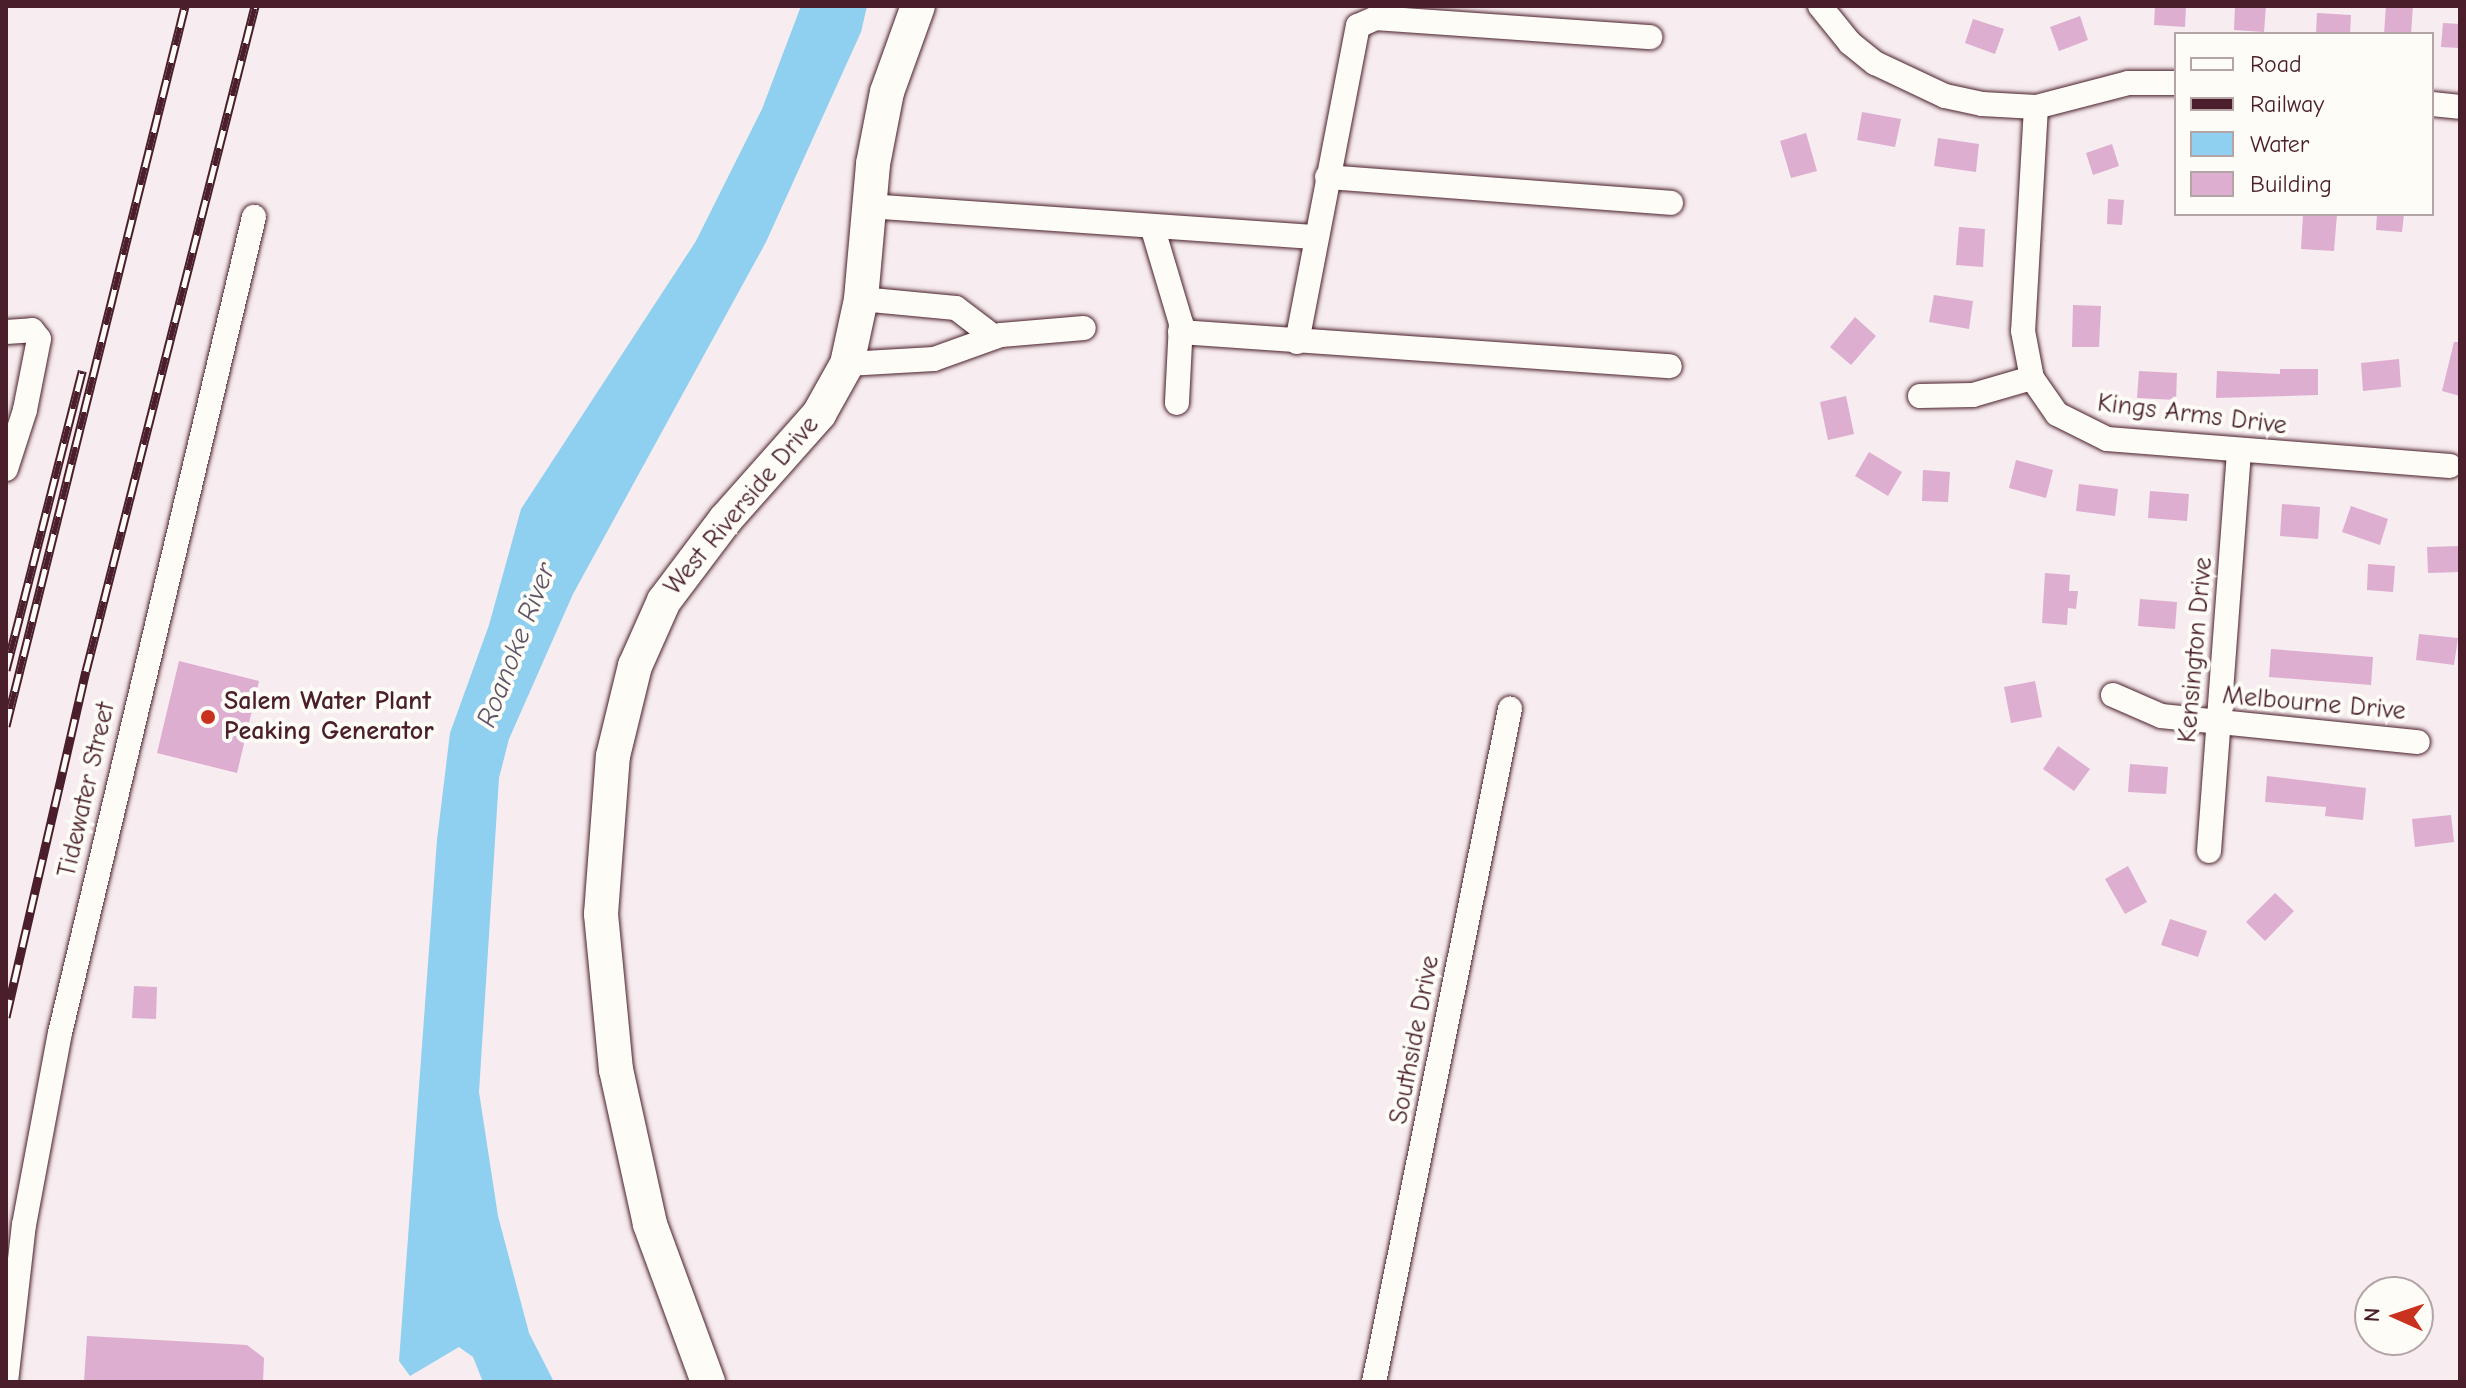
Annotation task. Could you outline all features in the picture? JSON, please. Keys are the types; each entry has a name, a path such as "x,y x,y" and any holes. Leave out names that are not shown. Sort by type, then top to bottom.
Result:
{"street":[{"name":"West Riverside Drive","path":"708,1382 650,1224 616,1070 601,914 613,756 635,666 664,601 725,520 819,414 847,364 861,299 869,206 887,92 918,6"},
{"path":"1820,6 1850,43 1903,79 1982,104 2036,107 2128,83 2174,83"},
{"path":"1297,342 1358,26 1366,20 1650,37"},
{"path":"2434,104 2460,107"},
{"name":"Kings Arms Drive","path":"2036,107 2023,331 2032,378 2057,414 2091,435 2239,452 2450,466"},
{"path":"1327,177 1671,203"},
{"path":"869,206 1316,237"},
{"name":"Tidewater Street","path":"6,1382 24,1225 60,1033 254,217"},
{"path":"1152,226 1175,290 1180,332 1177,403"},
{"path":"861,299 956,308 994,337"},
{"path":"847,364 934,359 994,337 1084,328"},
{"path":"6,332 32,330 39,339 25,410 6,469"},
{"path":"1180,332 1670,366"},
{"path":"1920,396 1973,395 2032,378"},
{"name":"Kensington Drive","path":"2209,851 2239,452"},
{"name":"Melbourne Drive","path":"2113,695 2150,714 2418,742"},
{"name":"Southside Drive","path":"1374,1382 1510,709"}],"water":[{"name":"Roanoke River","path":"801,6 867,6 861,32 766,242 573,594 509,739 499,778 479,1092 498,1216 529,1333 554,1382 483,1382 473,1357 459,1347 410,1376 399,1361 437,840 450,733 489,625 521,509 696,241 762,109"}],"building":[{"path":"2155,6 2186,6 2185,27 2154,25"},
{"path":"2235,6 2266,6 2264,32 2234,30"},
{"path":"2386,6 2413,6 2411,32 2384,32"},
{"path":"2317,13 2351,15 2350,32 2316,32"},
{"path":"2080,16 2088,40 2059,51 2050,27"},
{"path":"1973,19 2004,29 1995,54 1965,43"},
{"path":"2443,23 2460,24 2460,48 2441,47"},
{"path":"1862,112 1901,119 1895,147 1857,140"},
{"path":"1806,133 1817,171 1791,178 1780,141"},
{"path":"1938,138 1979,144 1976,172 1934,166"},
{"path":"2112,144 2119,166 2093,175 2086,153"},
{"path":"2108,199 2124,200 2122,225 2107,224"},
{"path":"2303,216 2337,216 2334,251 2301,249"},
{"path":"2377,216 2404,216 2402,232 2376,230"},
{"path":"1959,227 1985,229 1983,267 1956,265"},
{"path":"1934,295 1973,301 1969,329 1929,322"},
{"path":"2073,305 2101,306 2099,347 2072,347"},
{"path":"1855,317 1876,336 1851,365 1830,347"},
{"path":"2454,342 2460,342 2460,396 2442,391"},
{"path":"2399,359 2401,387 2363,391 2361,363"},
{"path":"2280,369 2318,369 2318,395 2216,398 2217,371 2280,374"},
{"path":"2139,371 2177,373 2176,400 2137,398"},
{"path":"1846,396 1854,434 1828,440 1820,402"},
{"path":"1869,452 1902,472 1888,496 1855,476"},
{"path":"2016,460 2053,470 2046,498 2009,488"},
{"path":"1923,470 1950,472 1948,502 1922,501"},
{"path":"2079,484 2118,489 2115,516 2076,511"},
{"path":"2150,491 2189,494 2187,521 2148,518"},
{"path":"2282,504 2320,507 2318,539 2280,536"},
{"path":"2351,506 2388,519 2380,545 2342,532"},
{"path":"2460,546 2460,572 2428,573 2427,547"},
{"path":"2368,564 2395,566 2393,592 2367,590"},
{"path":"2045,573 2070,575 2069,591 2078,591 2076,609 2068,608 2067,625 2042,623"},
{"path":"2140,599 2177,602 2175,629 2138,626"},
{"path":"2419,634 2458,638 2454,665 2416,660"},
{"path":"2271,649 2373,657 2371,685 2269,677"},
{"name":"Salem Water Plant Peaking Generator","path":"179,661 259,681 237,773 157,753"},
{"path":"2035,681 2042,717 2011,723 2004,687"},
{"path":"2058,746 2090,769 2074,791 2043,769"},
{"path":"2130,764 2168,767 2166,794 2128,792"},
{"path":"2267,776 2366,788 2363,820 2325,816 2326,807 2265,802"},
{"path":"2451,815 2454,842 2415,847 2412,819"},
{"path":"2128,866 2147,902 2125,914 2105,879"},
{"path":"2275,893 2294,911 2265,941 2246,922"},
{"path":"2170,919 2207,931 2198,957 2161,945"},
{"path":"134,986 157,987 156,1019 132,1018"},
{"path":"87,1336 247,1345 264,1358 263,1382 84,1382"}],"railway":[{"path":"6,726 185,6"},
{"path":"6,1017 86,671 255,6"},
{"path":"6,670 82,371"}],"place":[{"name":"Salem Water Plant Peaking Generator","path":"208,717"}]}
